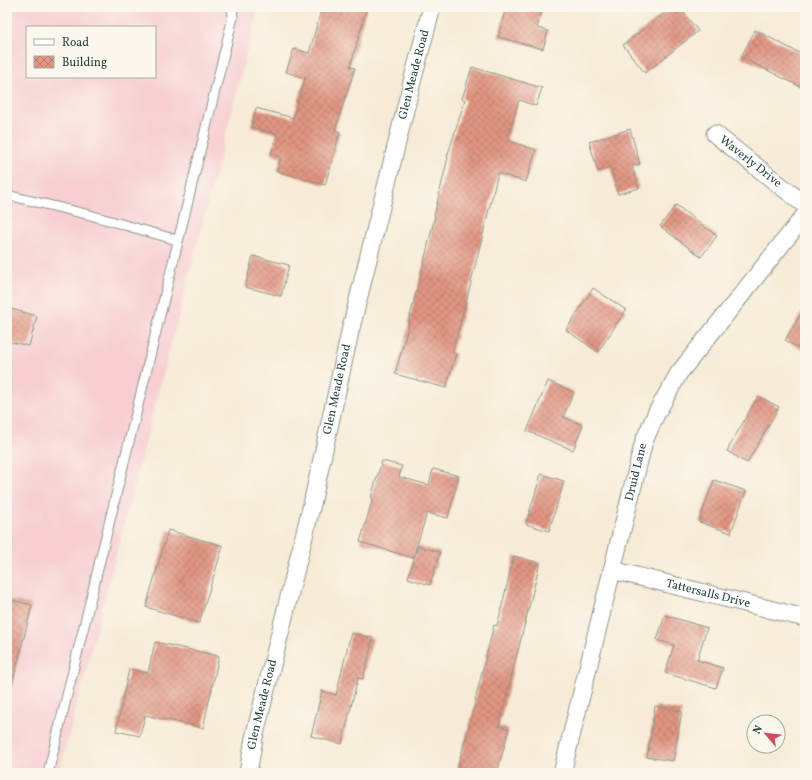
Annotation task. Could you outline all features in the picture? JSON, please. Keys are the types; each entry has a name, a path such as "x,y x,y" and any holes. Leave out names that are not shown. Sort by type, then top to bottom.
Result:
{"street":[{"name":"Glen Meade Road","path":"248,773 254,738 312,504 350,332 432,7"},
{"name":"Waverly Drive","path":"715,134 805,205"},
{"name":"Druid Lane","path":"562,773 644,441 657,412 683,368 805,215"},
{"name":"Tattersalls Drive","path":"612,570 805,618"}],"lane":[{"path":"48,773 177,240 233,17 232,7"},
{"path":"7,195 90,215 177,240"}],"shaded area":[{"path":"7,7 259,7 59,773 7,773"}],"building":[{"path":"322,7 367,7 350,67 355,68 335,130 340,132 325,185 277,171 281,157 271,154 277,134 251,127 256,108 293,118 305,78 286,72 294,49 309,53"},
{"path":"506,7 543,7 537,28 548,31 543,49 498,37"},
{"path":"672,7 679,7 698,31 645,73 623,45"},
{"path":"755,30 805,56 805,89 741,57"},
{"path":"472,67 542,88 536,106 519,100 507,140 536,150 526,182 498,173 452,352 456,354 446,388 395,374 409,324 435,216 447,157 465,100 462,99"},
{"path":"630,129 640,164 632,166 639,188 618,194 610,167 598,171 589,142"},
{"path":"676,205 717,236 701,257 660,226"},
{"path":"253,256 289,265 281,296 245,287"},
{"path":"593,288 626,310 598,352 566,330"},
{"path":"805,307 805,352 785,340"},
{"path":"7,308 37,316 29,346 7,341"},
{"path":"548,381 574,392 563,417 583,425 573,450 527,431"},
{"path":"758,396 779,407 747,463 727,451"},
{"path":"382,461 402,466 399,477 429,485 433,469 459,476 448,518 427,513 413,558 360,542"},
{"path":"541,474 564,481 549,531 526,524"},
{"path":"714,480 746,491 731,533 699,522"},
{"path":"168,530 223,546 199,623 146,607"},
{"path":"418,546 440,552 430,585 408,578"},
{"path":"514,556 540,563 499,726 509,729 497,773 456,773 476,700 494,625 497,626"},
{"path":"7,599 32,605 12,685 7,685"},
{"path":"665,615 707,628 697,660 723,668 716,688 665,673 674,645 657,640"},
{"path":"351,633 373,638 363,679 358,678 342,744 311,736 322,691 336,695"},
{"path":"155,642 219,656 203,728 145,715 140,736 116,731 129,669 148,673"},
{"path":"655,706 682,711 673,761 647,757"}]}
